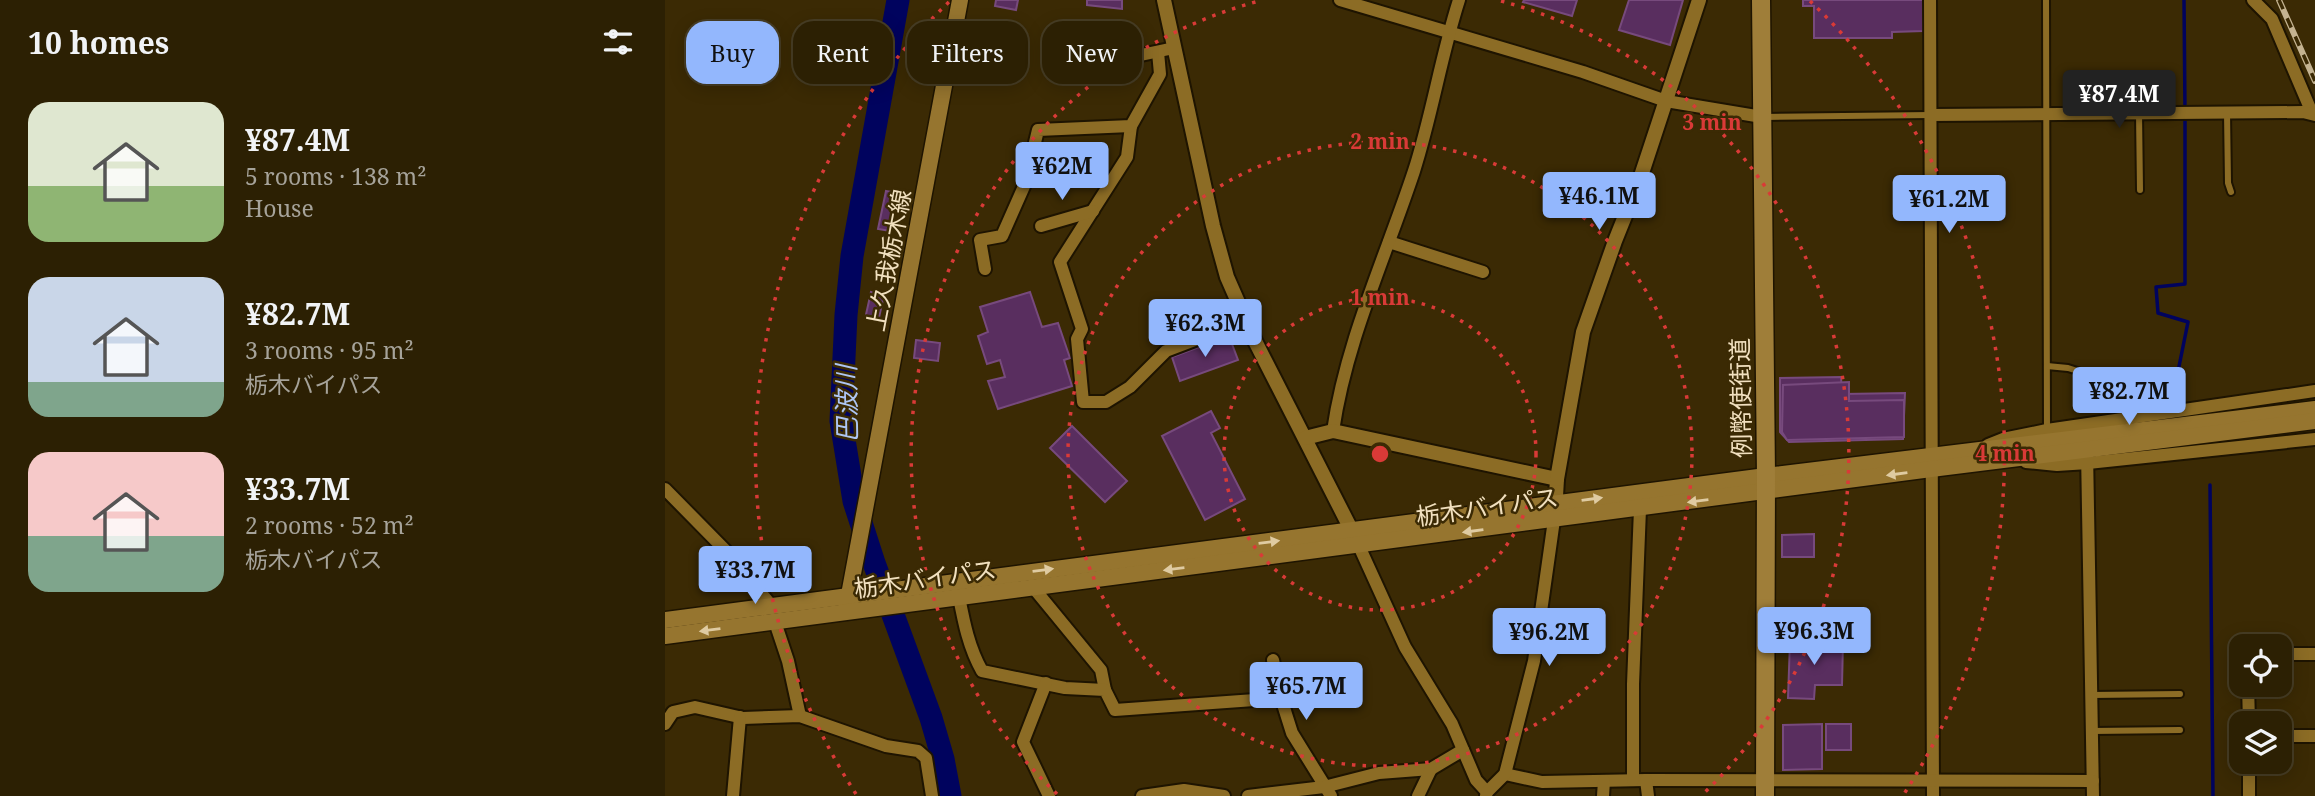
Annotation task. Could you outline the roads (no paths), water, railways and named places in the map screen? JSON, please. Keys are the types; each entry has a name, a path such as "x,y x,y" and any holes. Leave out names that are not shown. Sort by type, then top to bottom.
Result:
{"main road":[{"name":"上久我栃木線","path":"857,602 858,545 960,0"},
{"name":"例幣使街道","path":"1761,0 1766,484 1765,788"},
{"name":"栃木バイパス","path":"1931,462 2048,436 2315,408"},
{"name":"栃木バイパス","path":"665,636 773,614 857,602 1931,462 2087,457 2315,421"},
{"name":"栃木バイパス","path":"1555,512 1640,509 1766,484"},
{"name":"栃木バイパス","path":"904,596 959,597 1355,538"},
{"name":"栃木バイパス","path":"665,620 773,614"}],"street":[{"path":"1164,0 1213,226 1227,277 1245,321 1355,538 1405,647 1452,724 1476,779 1486,794 1505,774 1534,662 1555,512 1557,479 1583,332 1666,101 1699,0"},
{"path":"1340,0 1583,72 1666,101 1762,117"},
{"path":"1333,430 1338,399 1415,168 1448,33 1459,0"},
{"path":"1930,0 1933,796"},
{"path":"1931,114 2314,114 2272,19 2253,0"},
{"path":"1142,55 1174,48"},
{"path":"1158,52 1160,74 1131,126 1127,157 1060,262 1082,329 1077,340 1083,402 1106,402 1130,387 1166,351 1245,321"},
{"path":"985,269 980,240 1002,236 1025,184 1038,130 1131,126"},
{"path":"1041,226 1093,211"},
{"path":"1389,242 1483,272"},
{"path":"2048,436 2185,408 2315,391"},
{"path":"1305,439 1333,430 1557,479"},
{"path":"2093,796 2087,457 2154,456 2315,439"},
{"path":"665,489 729,553 773,614 788,661 800,716"},
{"path":"1640,509 1633,684 1639,780 1648,796"},
{"path":"1033,586 1101,670 1105,690 1115,710 1281,698"},
{"path":"959,597 966,632 982,671 1065,688 1105,690"},
{"path":"2292,654 2315,654"},
{"path":"1273,660 1292,733 1328,792"},
{"path":"1046,682 1023,742 1049,796"},
{"path":"665,724 673,712 695,707 740,717 800,716 885,746 918,751 926,758 932,796"},
{"path":"733,796 740,717"},
{"path":"2292,736 2315,736"},
{"path":"1248,796 1328,792 1379,773 1431,769 1463,750"},
{"path":"1418,796 1431,769"},
{"path":"1505,774 1542,782 1639,780 1765,788 1933,781 2093,781"},
{"path":"2249,774 2249,796"},
{"path":"1603,796 1604,781"},
{"path":"1142,796 1184,790 1224,796"}],"lane":[{"path":"2046,0 2048,436"},
{"path":"2227,112 2228,183 2231,192"},
{"path":"2139,113 2140,190"},
{"path":"1762,117 1931,114"},
{"path":"2047,366 2076,370 2172,401 2185,408"},
{"path":"2091,695 2180,694"},
{"path":"2092,731 2180,730"}],"waterway":[{"name":"巴波川","path":"898,0 852,256 841,421 854,501 931,718 950,796"},
{"path":"2184,0 2185,110"},
{"path":"2173,396 2188,322 2158,313 2156,287 2185,284 2185,118"},
{"path":"2210,485 2213,796"}],"railway":[{"path":"2279,0 2315,81"}]}
